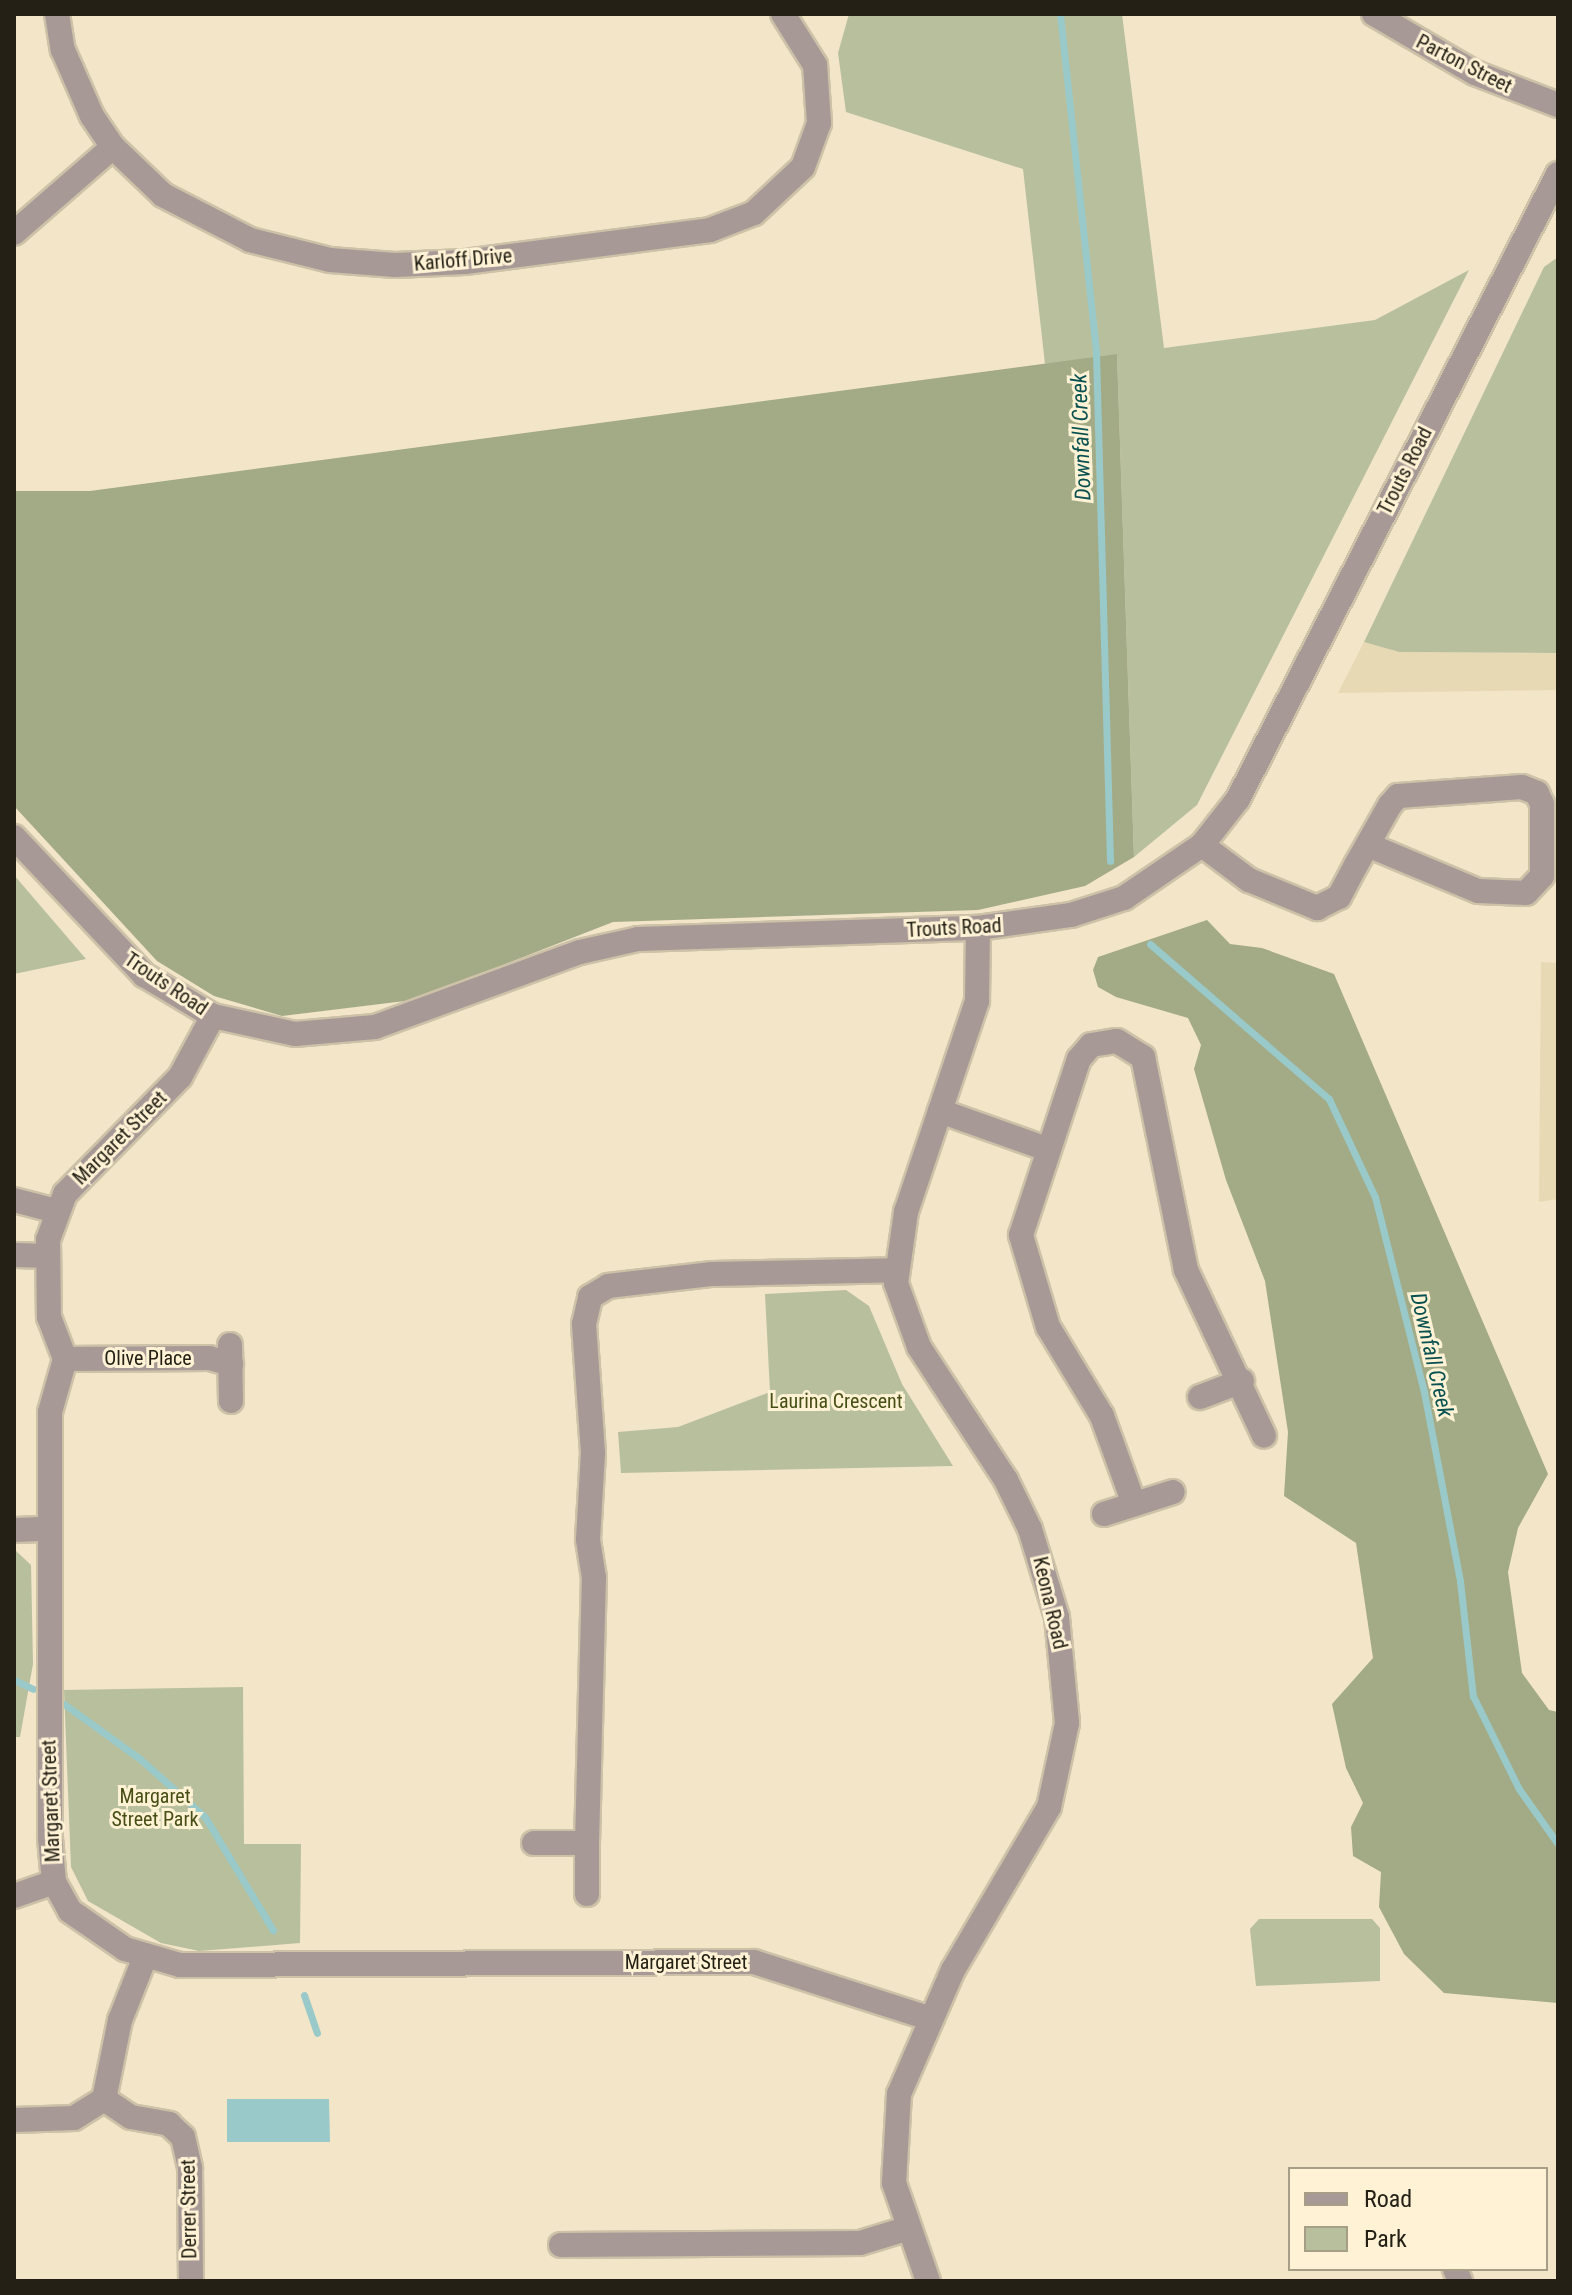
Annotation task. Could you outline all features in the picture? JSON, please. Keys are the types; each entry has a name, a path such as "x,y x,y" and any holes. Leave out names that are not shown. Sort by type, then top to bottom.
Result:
{"street":[{"name":"Karloff Drive","path":"57,14 76,85 113,147 191,215 250,240 330,260 453,263 710,230 773,200 812,146 819,85 808,47 783,14"},
{"name":"Parton Street","path":"1374,14 1475,73 1558,105"},
{"path":"14,233 113,147"},
{"name":"Trouts Road","path":"14,837 119,953 213,1016 267,1031 350,1032 580,952 638,939 978,928 1108,904 1153,883 1202,845 1238,799 1555,188"},
{"path":"1202,845 1249,880 1317,908 1339,897 1390,805 1404,795 1528,787 1542,804 1542,876 1526,893 1478,891 1368,845"},
{"name":"Keona Road","path":"928,2281 906,2229 894,2183 894,2116 928,2018 1049,1807 1064,1752 1066,1679 1051,1588 1030,1529 1006,1480 919,1347 898,1298 896,1270 906,1212 977,1001 978,928"},
{"name":"Margaret Street","path":"213,1016 180,1077 78,1179 56,1211 48,1256 49,1317 65,1359 50,1397 54,1882 82,1923 145,1957 202,1966 754,1962 928,2018"},
{"path":"1134,1504 1102,1416 1048,1327 1024,1254 1022,1222 1084,1050 1108,1040 1136,1049 1149,1080 1186,1270 1242,1381 1264,1436"},
{"path":"940,1111 1047,1149"},
{"path":"14,1200 56,1211"},
{"path":"14,1255 48,1256"},
{"path":"587,1894 594,1578 588,1539 593,1453 584,1324 590,1297 608,1286 712,1274 896,1270"},
{"name":"Olive Place","path":"65,1359 209,1358 231,1355 231,1401"},
{"path":"1200,1397 1242,1381"},
{"path":"1104,1514 1173,1492"},
{"path":"14,1530 49,1529"},
{"path":"534,1843 587,1843"},
{"path":"14,1896 54,1882"},
{"path":"14,2120 74,2118 104,2099 120,2020 145,1957"},
{"name":"Derrer Street","path":"104,2099 131,2117 169,2124 187,2146 191,2281"},
{"path":"561,2245 860,2243 906,2229"}],"shaded area":[{"path":"1364,642 1399,652 1558,653 1558,690 1338,693"},
{"path":"1541,962 1558,963 1558,1199 1539,1202"}],"green space":[{"path":"849,14 1122,14 1164,348 1375,320 1469,270 1197,805 1134,857 1117,355 1045,364 1023,169 846,112 838,53"},
{"path":"1558,257 1558,653 1399,652 1364,642 1544,267"},
{"path":"1117,354 1134,857 1085,886 978,910 613,922 413,1000 282,1016 214,996 157,961 14,806 14,491 90,491"},
{"path":"14,875 86,959 14,974"},
{"path":"1207,920 1230,944 1262,948 1334,974 1548,1474 1518,1528 1508,1572 1522,1673 1549,1710 1558,1712 1558,2003 1444,1993 1404,1954 1379,1907 1381,1872 1353,1856 1351,1827 1363,1803 1346,1768 1332,1704 1373,1658 1356,1543 1284,1496 1288,1432 1265,1281 1226,1180 1194,1069 1201,1045 1188,1018 1116,997 1098,987 1093,970 1098,957"},
{"name":"Laurina Crescent","path":"846,1290 869,1306 902,1384 953,1466 621,1473 618,1432 678,1427 770,1392 765,1294"},
{"path":"14,1549 31,1565 33,1664 20,1737 14,1737"},
{"name":"Margaret Street Park","path":"243,1687 244,1844 301,1844 300,1943 199,1951 161,1943 88,1901 71,1867 64,1690"},
{"path":"1259,1919 1372,1919 1380,1928 1380,1981 1256,1986 1250,1929"}],"water":[{"path":"227,2099 329,2099 330,2142 227,2142"}],"waterway":[{"name":"Downfall Creek","path":"1060,14 1096,353 1110,861"},
{"name":"Downfall Creek","path":"1150,944 1329,1099 1375,1197 1424,1392 1460,1581 1473,1696 1519,1789 1558,1844"},
{"path":"14,1680 33,1689"},
{"path":"64,1704 139,1758 205,1817 273,1930"},
{"path":"304,1995 317,2033"}]}
